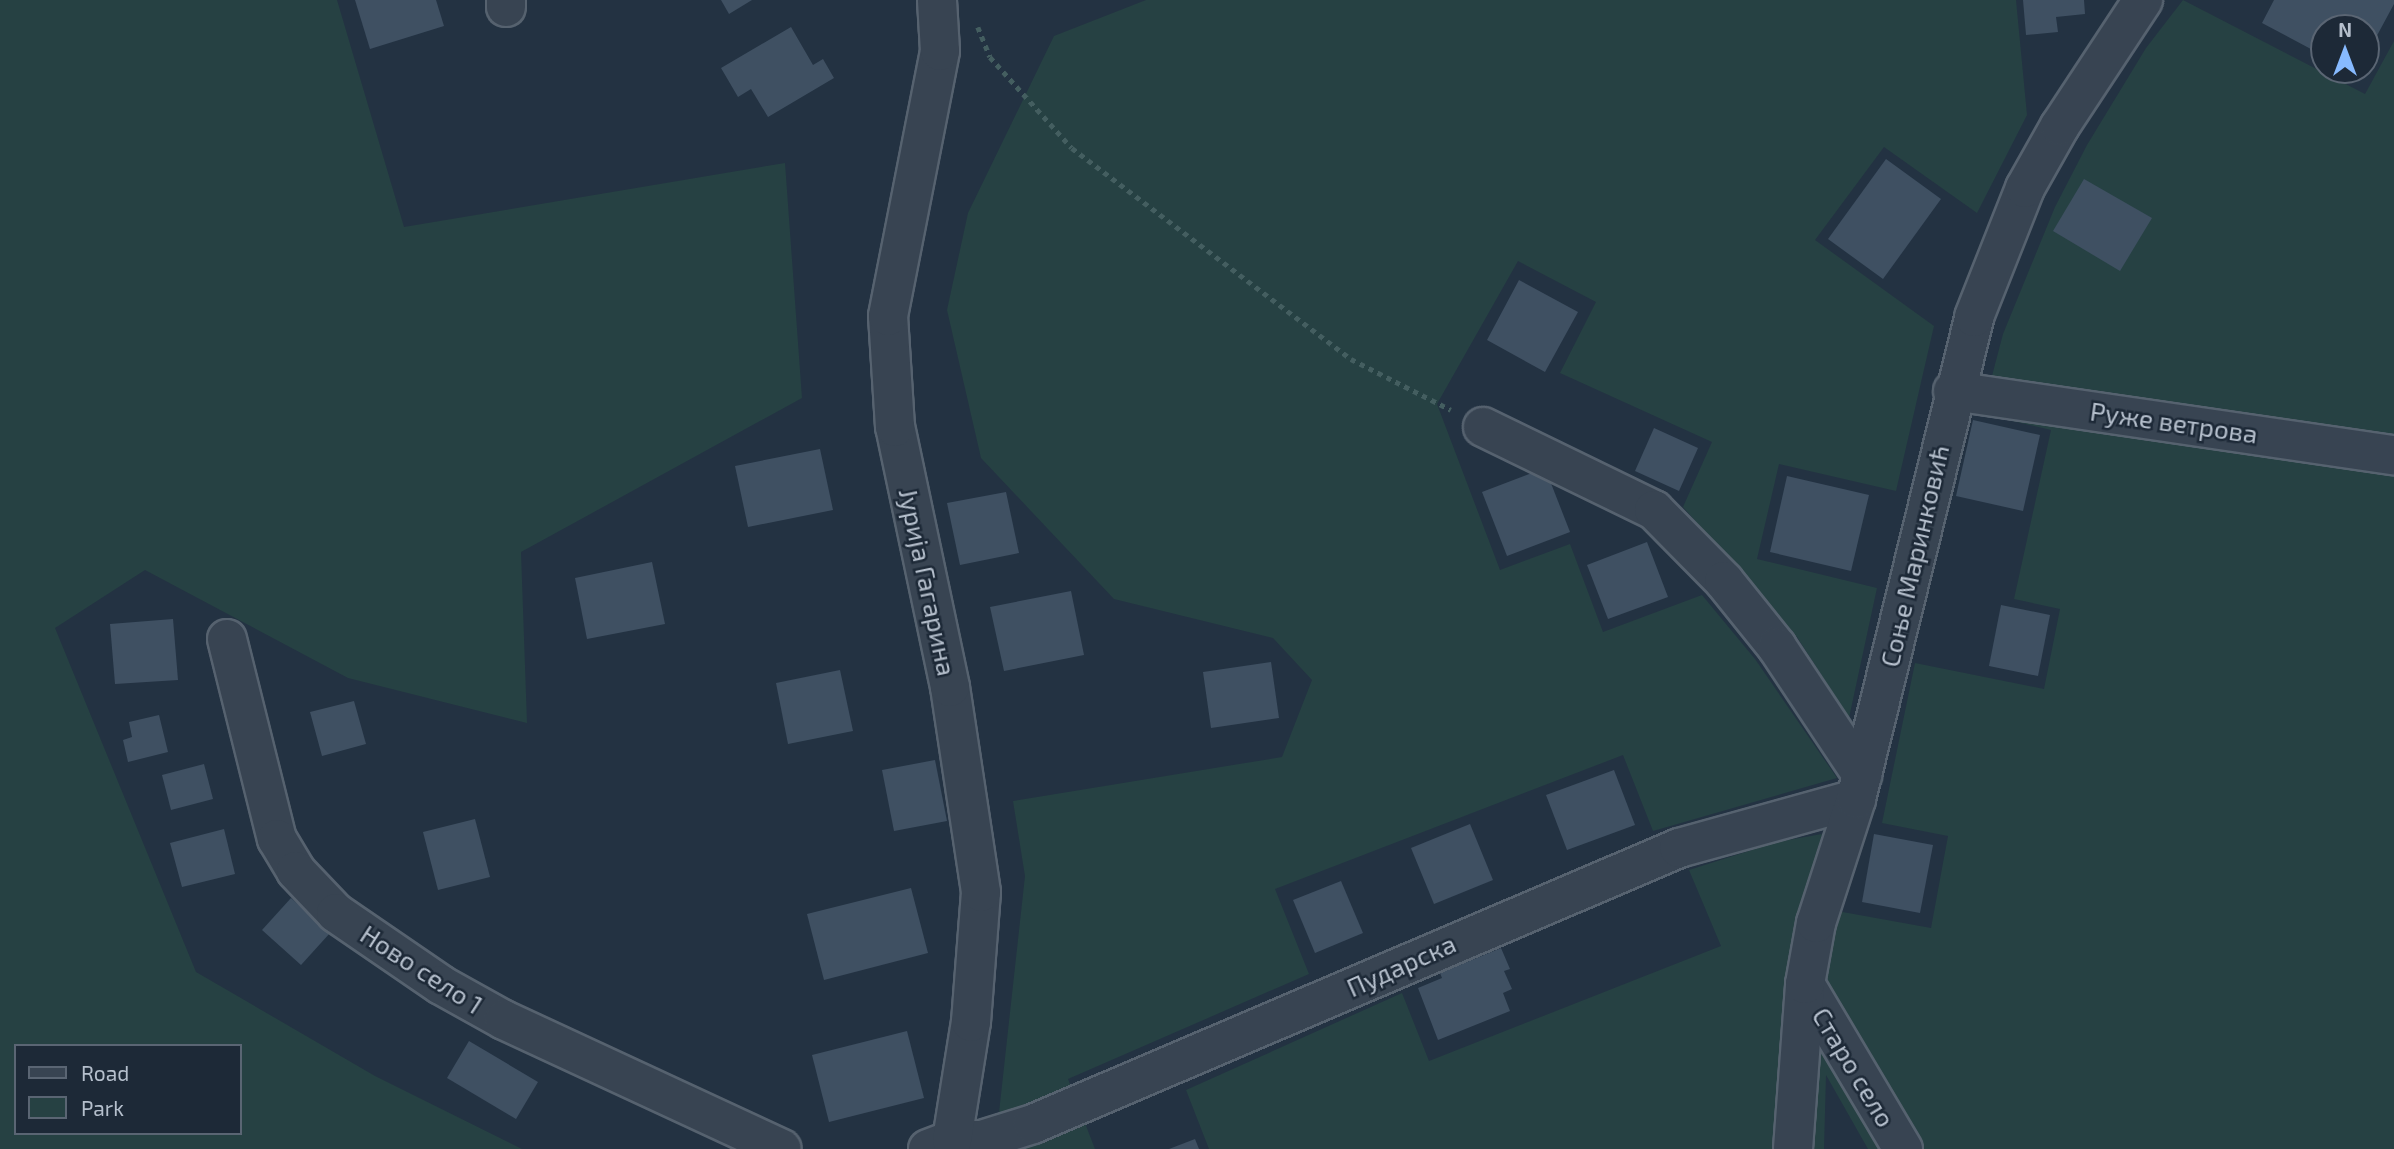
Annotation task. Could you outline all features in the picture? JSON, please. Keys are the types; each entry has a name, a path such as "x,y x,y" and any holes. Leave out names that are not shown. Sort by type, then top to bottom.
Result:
{"street":[{"name":"Јурија Гагарина","path":"937,0 940,51 888,316 895,427 950,687 981,892 971,1022 940,1145"},
{"name":"Соње Маринковић","path":"1793,1149 1805,984 1816,923 1859,787 1953,391 1974,317 2025,188 2060,125 2143,0"},
{"name":"Руже ветрова","path":"1953,391 2394,455"},
{"path":"1483,427 1654,510 1724,581 1776,646 1859,787"},
{"name":"Ново село 1","path":"227,639 277,839 296,871 336,913 441,985 504,1020 782,1149"},
{"name":"Пударска","path":"940,1145 982,1140 1044,1120 1679,848 1859,787"},
{"name":"Старо село","path":"1805,984 1903,1149"}],"path":[{"path":"976,22 990,57 1072,148 1351,359 1483,427"}],"green space":[{"path":"0,0 337,0 404,227 785,163 802,398 521,552 527,723 348,678 145,570 55,628 196,972 375,1076 522,1149 0,1149"},
{"path":"1146,0 2016,0 2027,115 1977,213 1884,147 1815,240 1934,326 1896,491 1779,464 1757,559 1877,588 1849,718 1797,637 1683,507 1712,442 1560,373 1596,302 1518,261 1437,404 1500,570 1570,544 1603,632 1702,595 1755,659 1837,778 1653,831 1623,755 1275,889 1309,974 1068,1079 1095,1149 995,1149 1025,876 1013,801 1282,757 1312,680 1273,638 1114,599 981,458 947,310 968,213 1054,36"},
{"path":"2183,0 2310,66 2310,84 2346,84 2365,94 2370,84 2380,84 2380,67 2394,41 2394,1149 1868,1149 1826,1075 1824,1149 1209,1149 1186,1090 1402,993 1429,1061 1721,946 1689,870 1777,842 1822,834 1804,905 1931,928 1948,836 1882,823 1915,663 2044,689 2060,609 2014,599 2051,430 1982,414 2003,334 2055,207 2087,145 2146,48"}],"building":[{"path":"355,0 436,0 444,26 370,49"},
{"path":"721,0 752,0 729,14"},
{"path":"2023,0 2084,0 2085,14 2056,17 2058,32 2026,35"},
{"path":"2274,0 2394,0 2380,30 2380,14 2310,14 2310,49 2262,23"},
{"path":"791,27 813,65 823,59 834,78 768,117 751,89 738,97 721,68"},
{"path":"1886,159 1941,199 1883,279 1828,239"},
{"path":"2084,179 2152,218 2120,271 2053,231"},
{"path":"1519,280 1578,312 1545,372 1487,340"},
{"path":"1973,420 2040,435 2023,511 1956,496"},
{"path":"1654,428 1698,448 1679,491 1635,471"},
{"path":"820,449 833,510 748,527 735,466"},
{"path":"1545,468 1570,532 1507,556 1482,492"},
{"path":"1787,476 1869,495 1851,571 1770,552"},
{"path":"1006,492 1019,553 960,565 947,503"},
{"path":"1647,542 1668,597 1608,619 1587,565"},
{"path":"652,562 665,624 587,639 575,578"},
{"path":"1071,591 1084,655 1004,671 990,607"},
{"path":"2001,605 2050,615 2038,676 1989,666"},
{"path":"173,619 178,680 115,684 110,624"},
{"path":"1271,662 1279,718 1211,728 1203,672"},
{"path":"840,670 853,731 788,744 776,683"},
{"path":"354,701 366,744 322,756 310,712"},
{"path":"159,715 168,752 128,762 123,740 132,737 129,722"},
{"path":"935,760 947,821 894,831 882,770"},
{"path":"204,764 213,799 171,810 162,775"},
{"path":"1614,770 1635,825 1567,850 1546,795"},
{"path":"475,819 490,877 438,890 423,832"},
{"path":"1470,824 1493,880 1434,904 1411,848"},
{"path":"224,829 235,874 182,887 170,843"},
{"path":"1874,834 1933,845 1920,913 1862,902"},
{"path":"1341,881 1363,933 1315,953 1293,900"},
{"path":"911,888 928,953 824,980 807,914"},
{"path":"291,898 330,933 301,965 262,930"},
{"path":"1501,948 1510,969 1504,971 1512,989 1503,993 1510,1011 1438,1040 1418,988 1442,978 1440,973"},
{"path":"907,1031 924,1098 829,1122 812,1055"},
{"path":"469,1041 538,1082 516,1119 447,1078"},
{"path":"1195,1139 1199,1149 1169,1149"}]}
